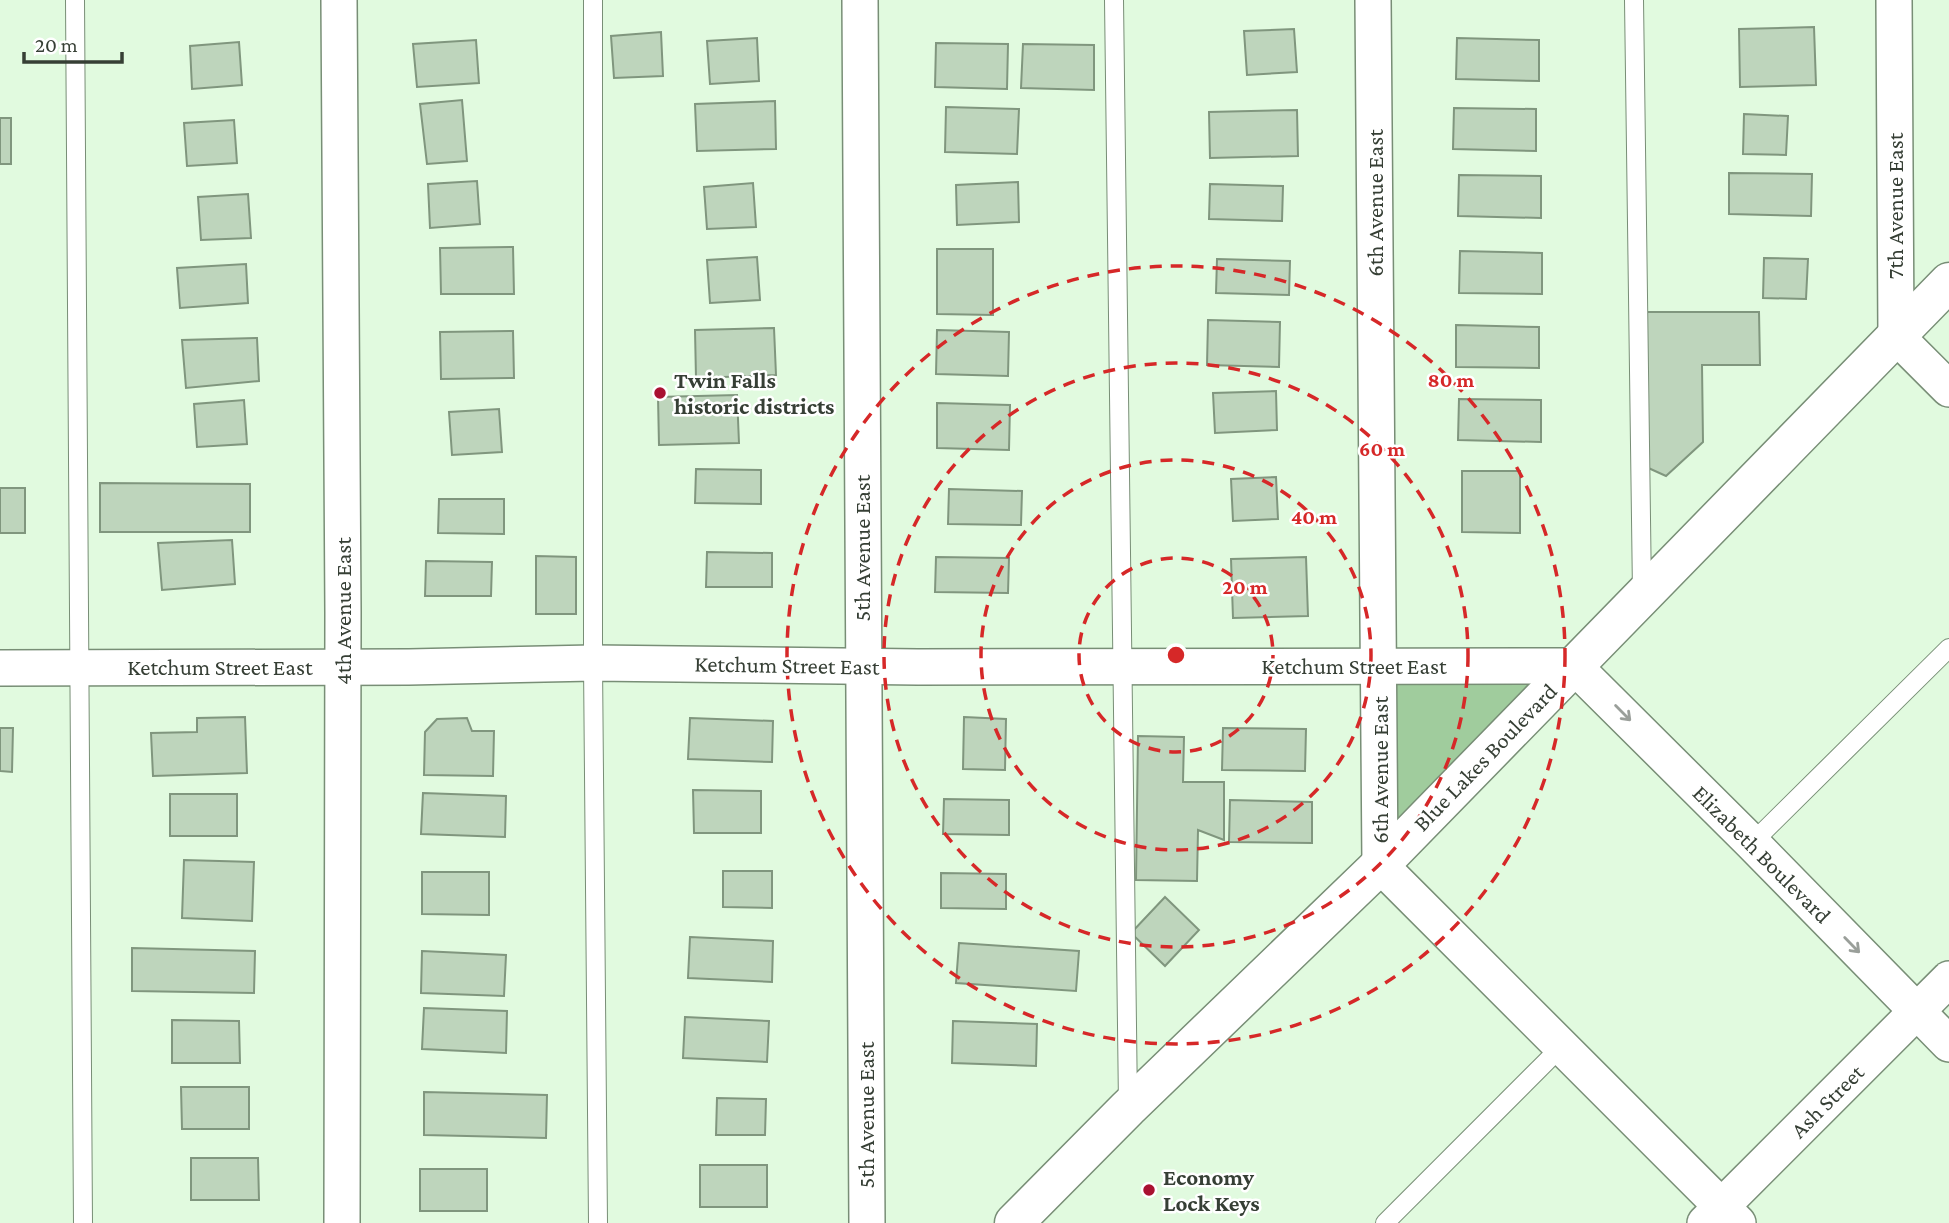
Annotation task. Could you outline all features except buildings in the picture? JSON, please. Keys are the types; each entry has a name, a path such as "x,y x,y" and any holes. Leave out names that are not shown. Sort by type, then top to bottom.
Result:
{"main road":[{"name":"Blue Lakes Boulevard","path":"1014,1223 1128,1108 1380,866 1949,282"}],"street":[{"name":"4th Avenue East","path":"339,0 343,667 342,1223"},
{"name":"5th Avenue East","path":"860,0 867,1223"},
{"name":"6th Avenue East","path":"1373,0 1380,866 1562,1046 1722,1218"},
{"name":"7th Avenue East","path":"1894,0 1896,335"},
{"path":"1896,335 1949,389"},
{"name":"Ketchum Street East","path":"0,668 593,663 863,666 1574,666"},
{"name":"Elizabeth Boulevard","path":"1574,666 1949,1044"},
{"name":"Ash Street","path":"1722,1218 1949,979"}],"lane":[{"path":"75,0 83,1223"},
{"path":"593,0 593,663 598,1223"},
{"path":"1114,0 1128,1108"},
{"path":"1634,0 1642,597"},
{"path":"1752,843 1949,648"},
{"path":"1385,1223 1562,1046"}],"green space":[{"path":"1379,666 1574,666 1380,865"}],"place":[{"name":"Twin Falls historic districts","path":"660,393"},
{"name":"Economy Lock Keys","path":"1149,1190"}]}
